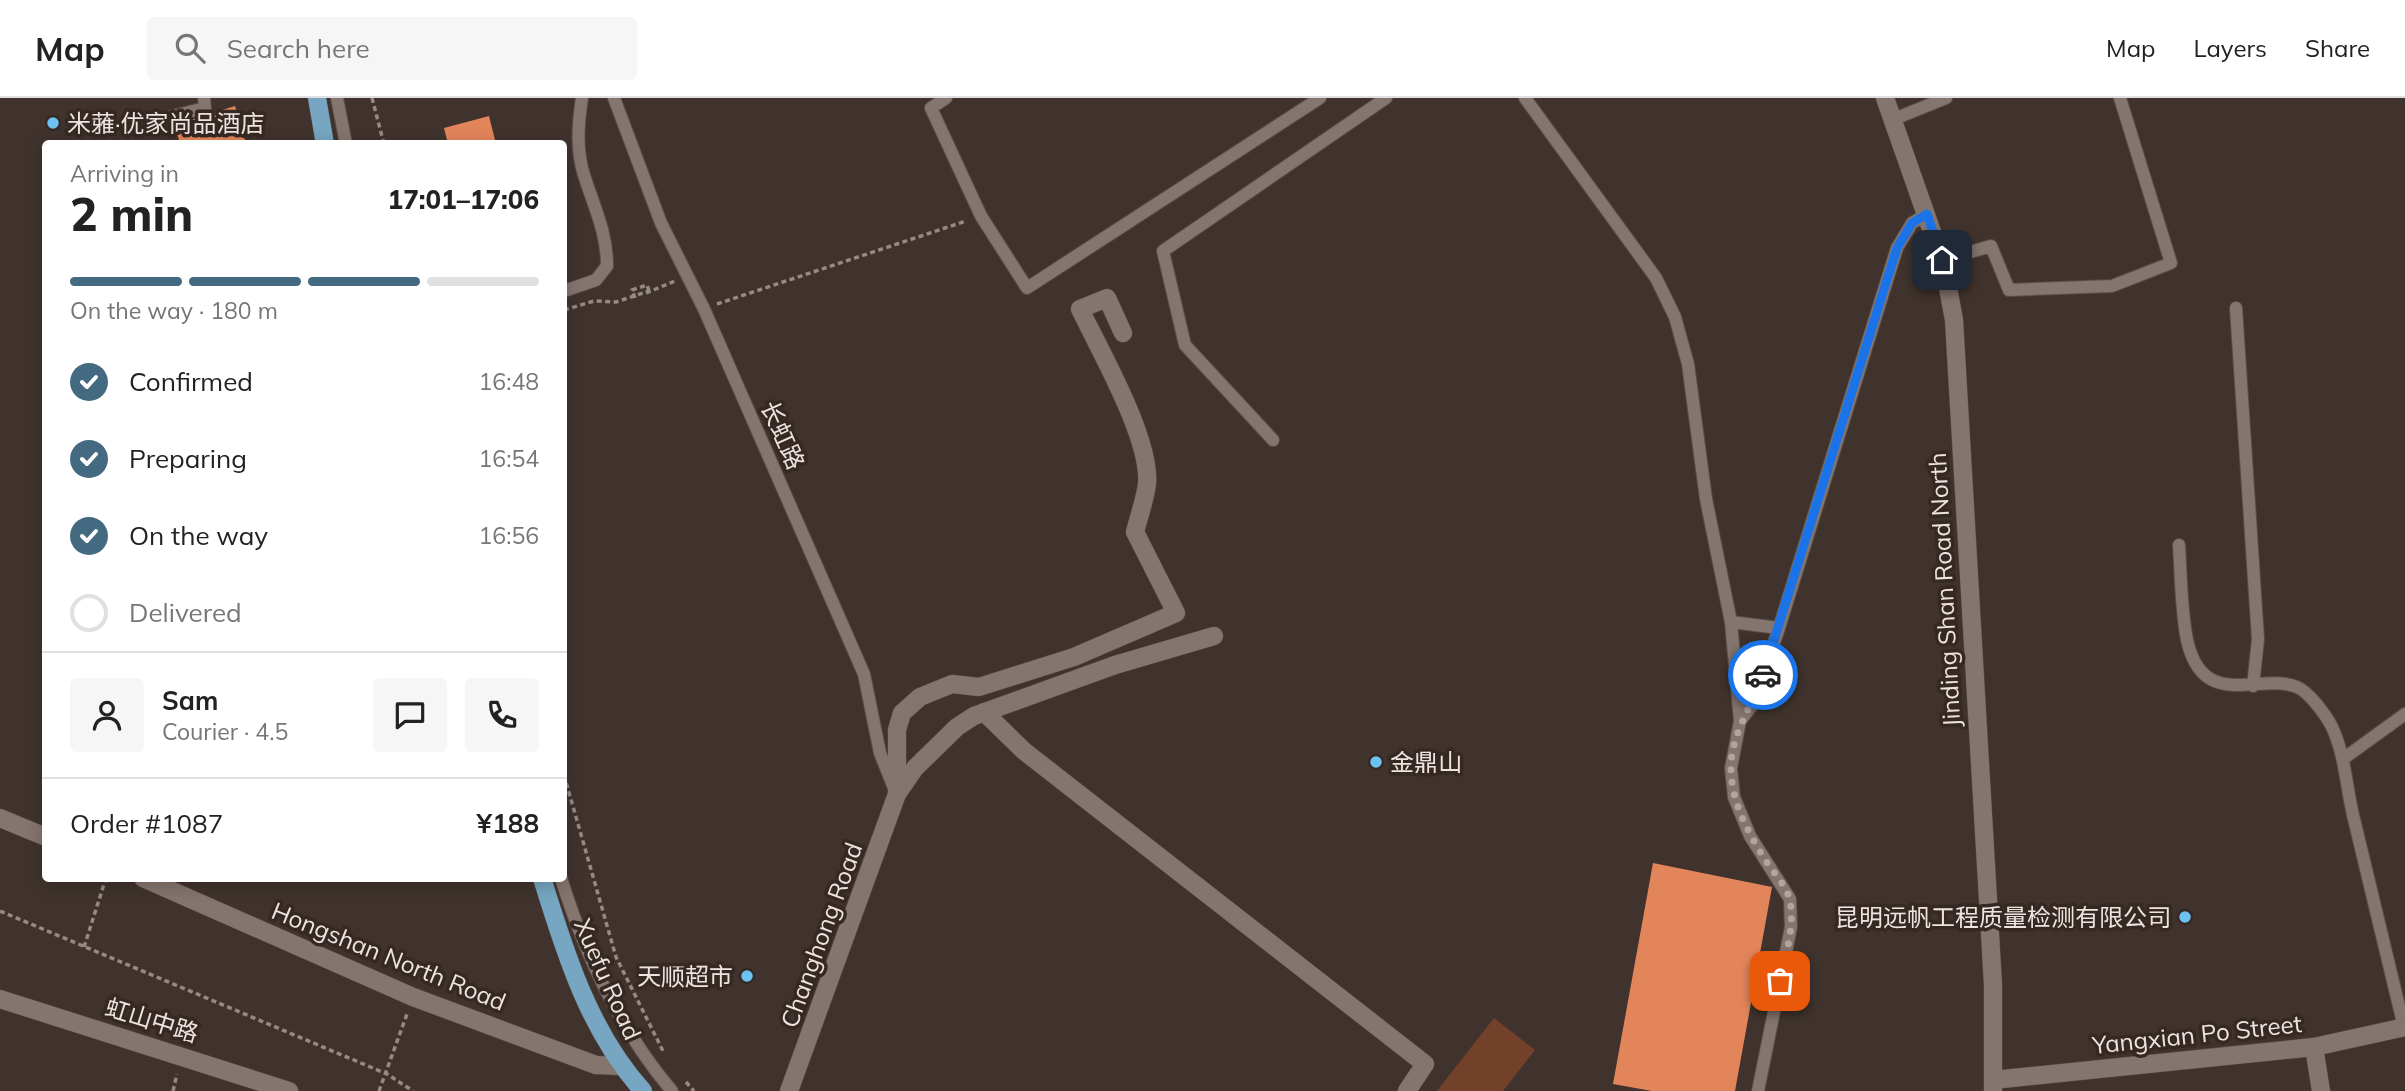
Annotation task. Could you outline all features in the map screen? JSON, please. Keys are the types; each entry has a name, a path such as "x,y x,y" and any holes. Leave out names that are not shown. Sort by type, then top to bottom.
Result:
{"main road":[{"path":"317,98 324,140"},
{"name":"Xuefu Road","path":"543,882 588,1005 620,1066 643,1091"}],"street":[{"name":"Jinding Shan Road North","path":"1885,98 1942,260 1954,320 1993,985 1993,1085"},
{"path":"897,794 897,730 902,713 920,697 952,684 979,687 1074,657 1176,613 1135,531 1147,483 1144,460 1132,421 1080,309 1107,298 1123,332"},
{"path":"897,794 915,768 957,727 984,712 1115,664 1214,636"},
{"path":"984,712 1024,751 1425,1064 1407,1091"},
{"name":"Changhong Road","path":"789,1091 897,794"},
{"path":"0,818 42,835"},
{"name":"Hongshan North Road","path":"152,882 412,997 596,1065 620,1066"},
{"name":"虹山中路","path":"0,999 289,1091"},
{"name":"Yangxian Po Street","path":"1993,1085 2314,1046 2405,1027"},
{"path":"2314,1046 2321,1091"}],"lane":[{"path":"169,117 205,108 204,98"},
{"path":"337,98 345,140"},
{"path":"567,290 596,280 607,266 606,232 583,173 579,150 582,98"},
{"name":"长虹路","path":"614,98 661,223 705,309 864,674 880,753 897,794"},
{"path":"946,98 931,107 981,216 1027,288 1320,98"},
{"path":"1273,440 1185,345 1163,251 1386,98"},
{"path":"1525,98 1657,278 1675,317 1688,364 1706,499 1731,622 1740,721 1731,768 1734,797 1750,836 1790,899 1791,926 1758,1091"},
{"path":"1894,119 1946,98"},
{"path":"1942,260 1991,246 2009,290 2032,291 2056,286 2112,286 2171,263 2120,98"},
{"path":"1740,721 1754,703 1779,628 1897,248 1912,223 1927,214"},
{"path":"2236,308 2258,639 2253,686"},
{"path":"2179,545 2188,642 2199,667 2213,680 2236,687 2299,688 2331,726 2343,759 2351,805 2405,1027"},
{"path":"1731,622 1779,628"},
{"path":"2343,759 2405,714"},
{"path":"562,882 593,964 627,1032 672,1091"}],"path":[{"path":"372,98 383,140"},
{"path":"705,309 981,216"},
{"path":"634,296 635,298 688,275"},
{"path":"567,309 594,302 616,302 649,291 647,285 632,290 634,296"},
{"path":"567,786 616,957 664,1052"},
{"path":"84,947 105,882"},
{"path":"0,911 387,1074 413,1091"},
{"path":"379,1091 412,997"},
{"path":"678,1073 694,1091"}],"shaded area":[{"path":"1494,1018 1535,1050 1503,1091 1437,1091"}],"building":[{"path":"235,106 245,140 179,140 175,125"},
{"path":"489,116 495,140 447,140 444,128"},
{"path":"1653,863 1772,887 1735,1091 1652,1091 1613,1084"}],"way so far":[{"path":"1763,675 1754,703 1740,721 1731,768 1734,797 1750,836 1790,899 1791,926 1780,981"}],"place":[{"name":"米蕥·优家尚品酒店","path":"53,123"},
{"name":"金鼎山","path":"1376,762"},
{"name":"昆明远帆工程质量检测有限公司","path":"2185,917"},
{"name":"天顺超市","path":"747,976"}],"route":[{"path":"1763,675 1897,248 1912,223 1927,214 1942,260"}]}
